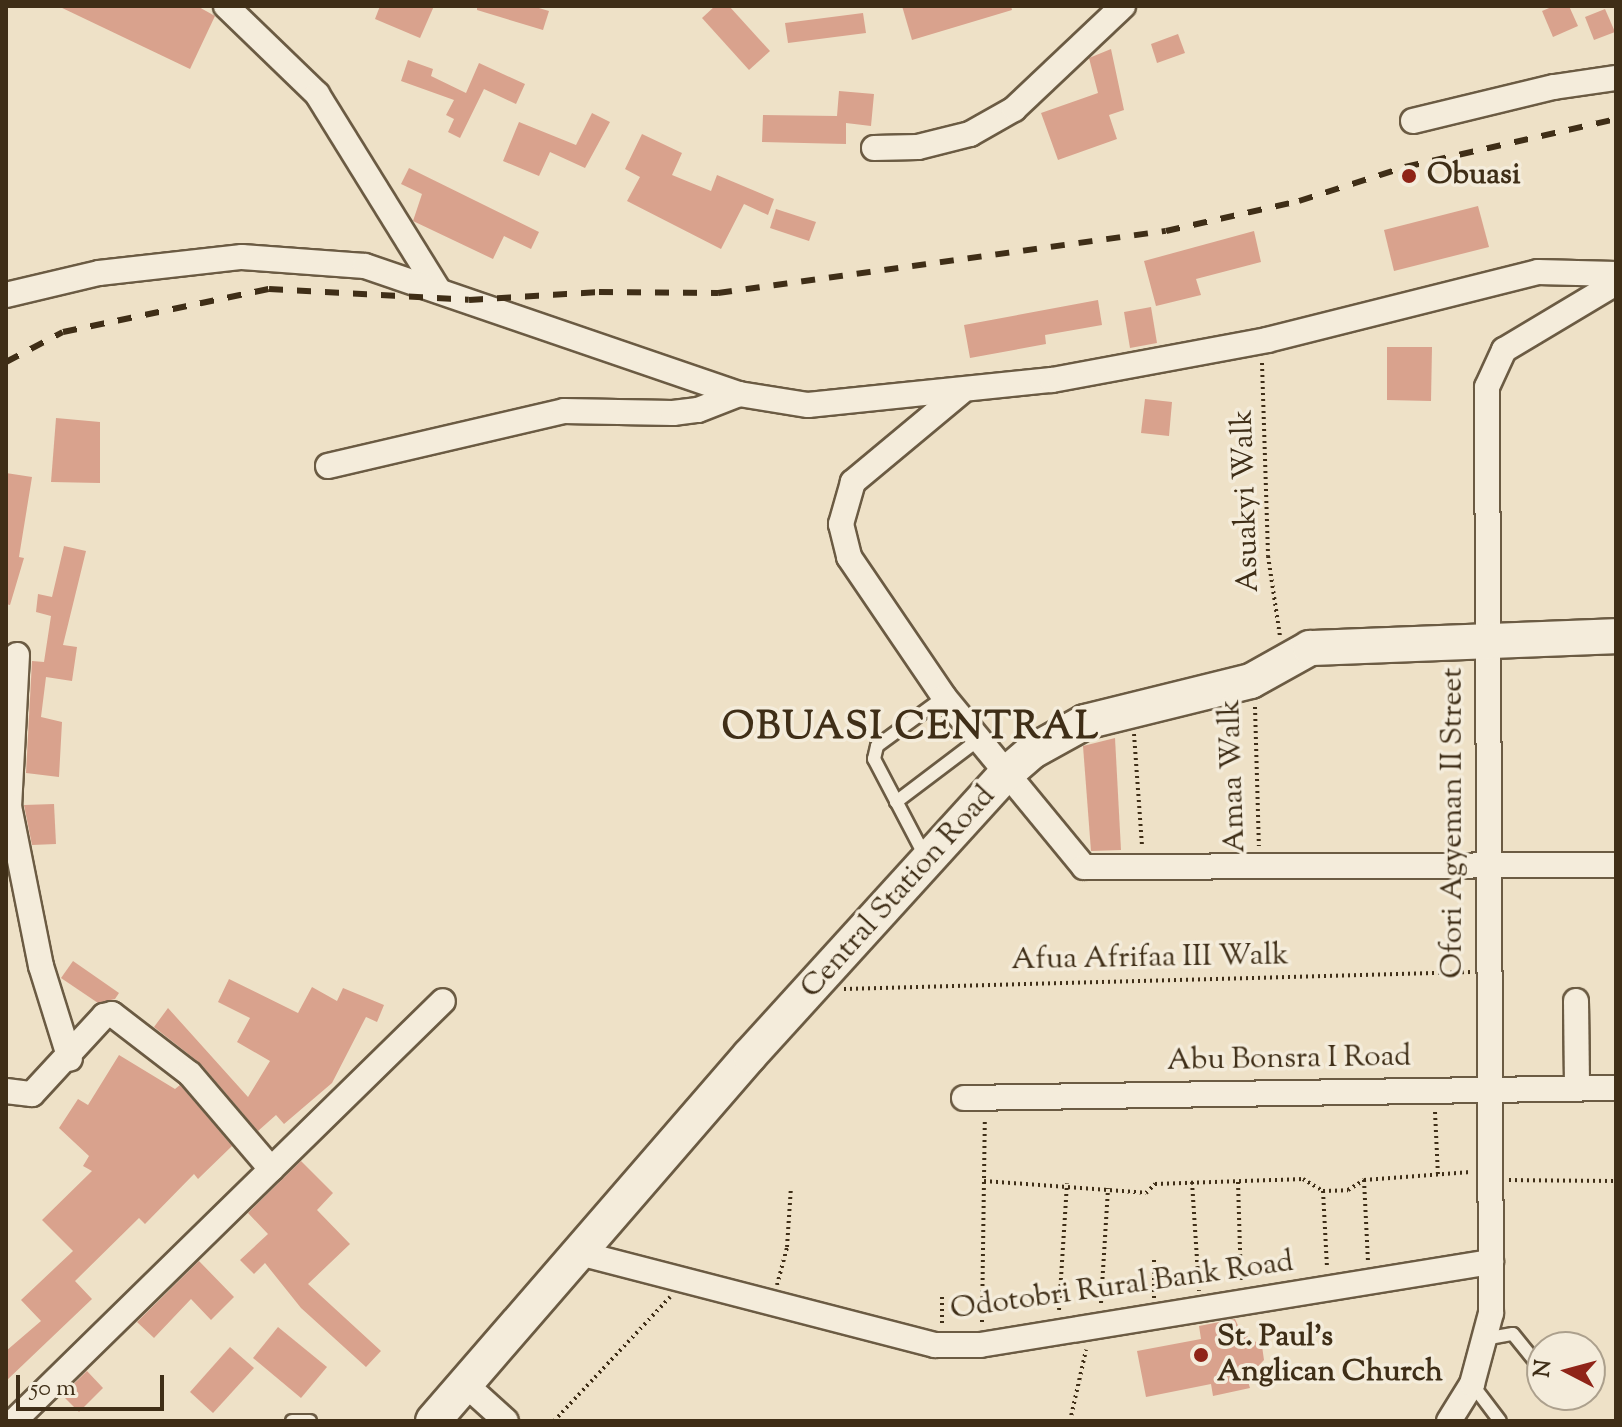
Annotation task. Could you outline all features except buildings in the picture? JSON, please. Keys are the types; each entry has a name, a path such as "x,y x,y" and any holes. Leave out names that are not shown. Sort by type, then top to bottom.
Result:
{"street":[{"path":"226,6 317,94 438,289"},
{"path":"874,148 918,147 970,134 1014,109 1123,6"},
{"path":"1413,121 1554,87 1616,78"},
{"path":"6,295 99,273 242,257 365,266 739,394 808,405 961,392 1260,341 1538,272 1616,274"},
{"name":"Ofori Agyeman II Street","path":"1449,1421 1472,1384 1491,1313 1484,642 1487,387 1493,366 1504,350 1616,283"},
{"path":"961,392 853,482 841,524 849,557 944,697 1005,775 1084,867 1260,869 1616,865"},
{"path":"328,466 564,411 673,413 698,410 739,394"},
{"name":"Central Station Road","path":"433,1421 1005,775 1060,734 1252,680 1288,657 1328,645 1616,636"},
{"path":"17,655 8,806 41,966 70,1059"},
{"path":"14,1421 443,1001"},
{"path":"1576,1001 1577,1088"},
{"path":"6,1091 32,1094 70,1059 104,1016 115,1015 190,1074 271,1169"},
{"name":"Abu Bonsra I Road","path":"964,1098 1616,1088"},
{"name":"Odotobri Rural Bank Road","path":"579,1253 771,1306 941,1345 981,1345 1491,1262"},
{"path":"465,1384 506,1421"}],"lane":[{"path":"928,862 874,759 877,746 944,697"},
{"path":"896,802 978,740"},
{"path":"1484,1339 1513,1334 1526,1350"},
{"path":"1472,1384 1500,1421"},
{"path":"292,1421 310,1421"}],"path":[{"name":"Asuakyi Walk","path":"1260,341 1268,430 1268,556 1274,621 1288,657"},
{"name":"Amaa Walk","path":"1252,680 1260,869"},
{"path":"1132,712 1143,868"},
{"name":"Afua Afrifaa III Walk","path":"814,989 1487,972"},
{"path":"1434,1089 1438,1175"},
{"path":"981,1345 984,1181 990,1097"},
{"path":"984,1181 1067,1183 1146,1193 1155,1184 1303,1179 1323,1191 1348,1190 1364,1180 1438,1175 1616,1181"},
{"path":"1364,1180 1370,1284"},
{"path":"1238,1181 1242,1303"},
{"path":"1192,1182 1200,1309"},
{"path":"1058,1332 1067,1183"},
{"path":"771,1306 787,1247 791,1187"},
{"path":"1070,1421 1083,1384 1108,1188"},
{"path":"1323,1191 1328,1290"},
{"path":"1154,1259 1154,1316"},
{"path":"554,1421 683,1283"},
{"path":"941,1345 942,1294"}],"railway":[{"path":"6,362 63,332 269,289 469,300 599,292 718,293 1166,231 1299,201 1405,167 1616,119"}],"place":[{"name":"Obuasi","path":"1409,176"},
{"name":"St. Paul's Anglican Church","path":"1201,1355"}],"district":[{"name":"OBUASI CENTRAL","path":"911,730"}]}
